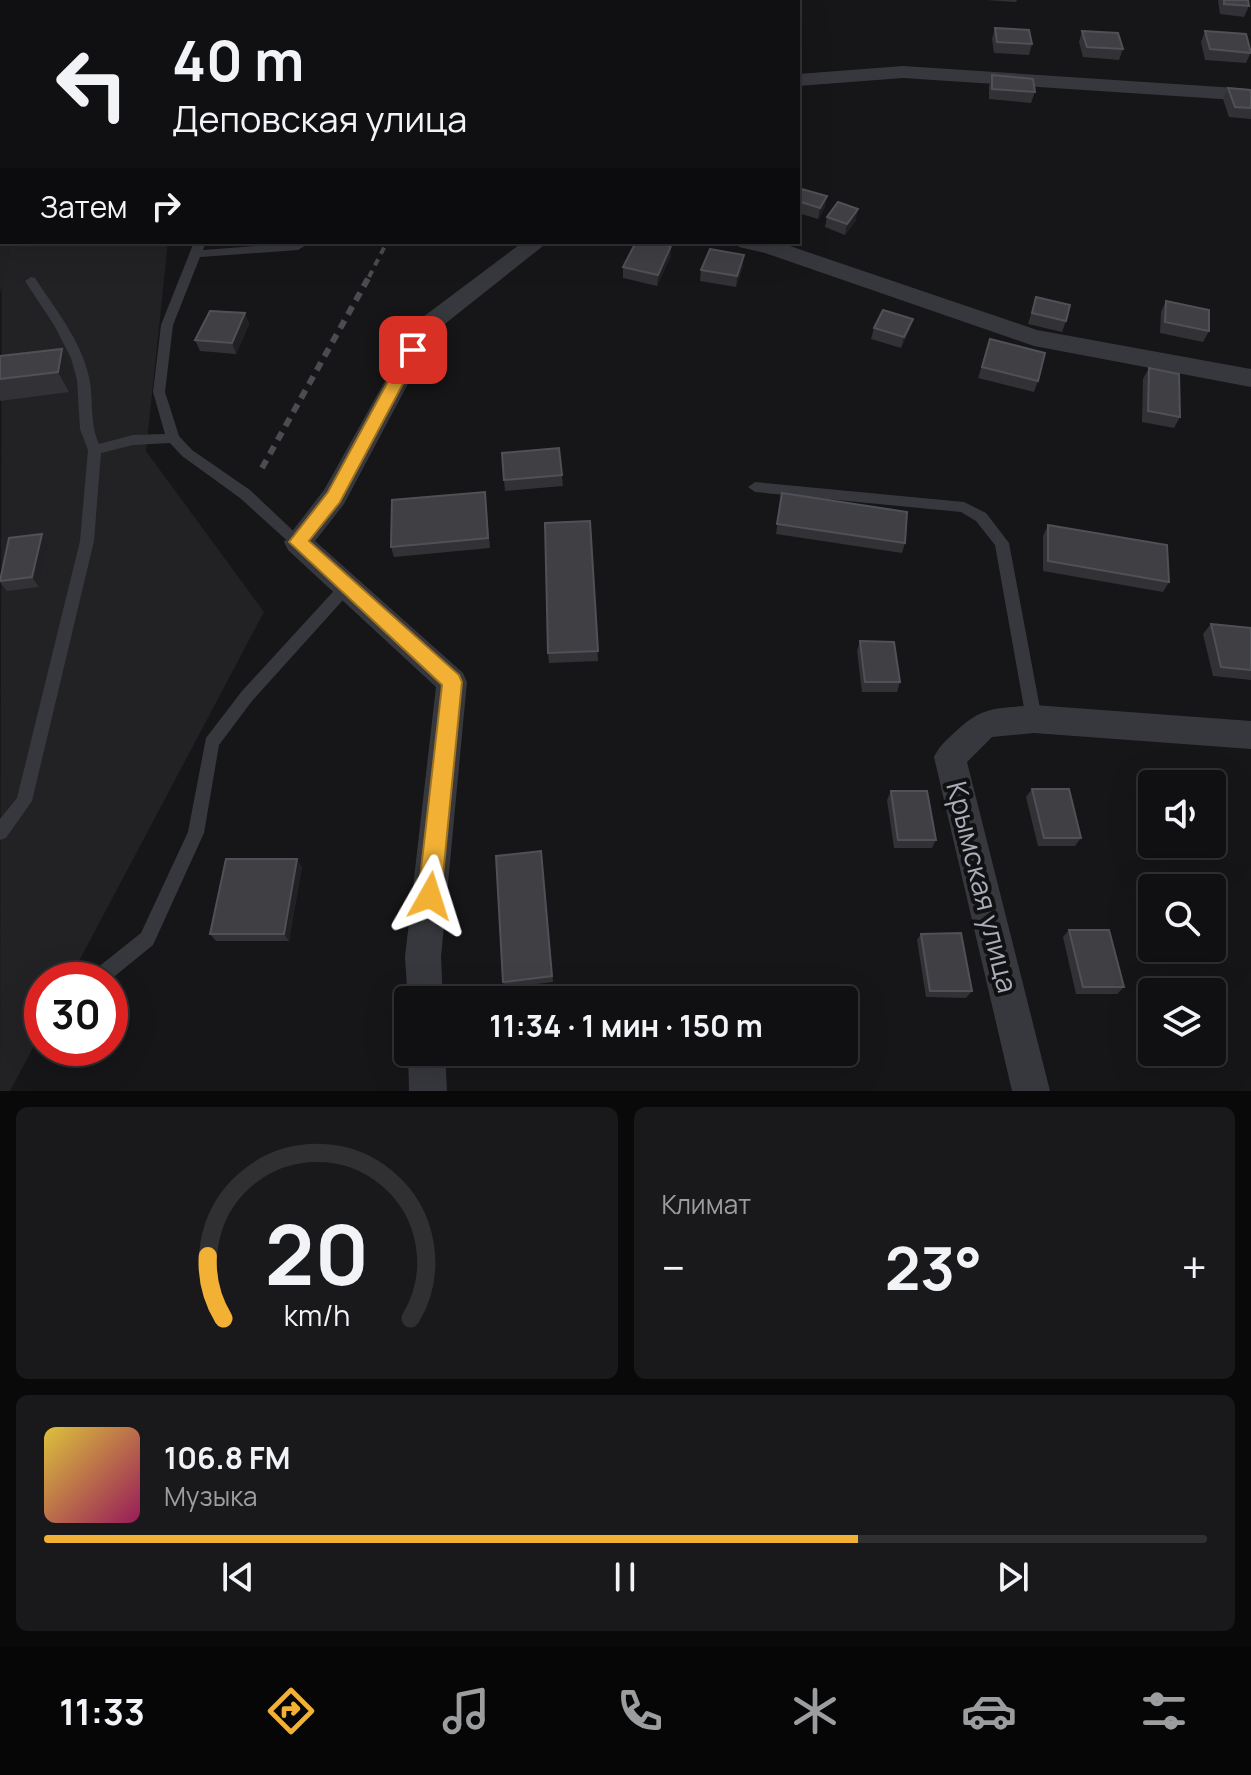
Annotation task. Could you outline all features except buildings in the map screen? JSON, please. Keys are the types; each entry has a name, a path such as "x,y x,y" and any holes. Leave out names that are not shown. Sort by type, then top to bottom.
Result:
{"street":[{"path":"800,80 903,72 1251,95"},
{"path":"424,986 423,957 452,682 298,542 334,497 427,326 449,305 535,244"},
{"path":"756,244 1034,338 1251,378"},
{"name":"Крымская улица","path":"1031,1091 950,757 984,724 1034,719 1251,735"},
{"path":"427,1066 428,1091"}],"lane":[{"path":"298,542 245,494 187,453 173,438 159,392 167,325 198,248 302,244"},
{"path":"0,832 24,801 87,541 95,450 85,432 82,371 60,326 31,281"},
{"path":"95,450 133,440 173,438"},
{"path":"755,487 964,507 981,517 1002,543 1034,719"},
{"path":"118,962 147,939 196,833 212,743 247,696 347,586"}],"shaded area":[{"path":"2,244 168,244 146,451 264,612 79,962 24,962 24,1065 10,1091 0,1091"}],"railway":[{"path":"369,277 386,244"},
{"path":"262,468 370,275"}],"route":[{"path":"413,350 334,497 298,542 452,682 430,896"}]}
